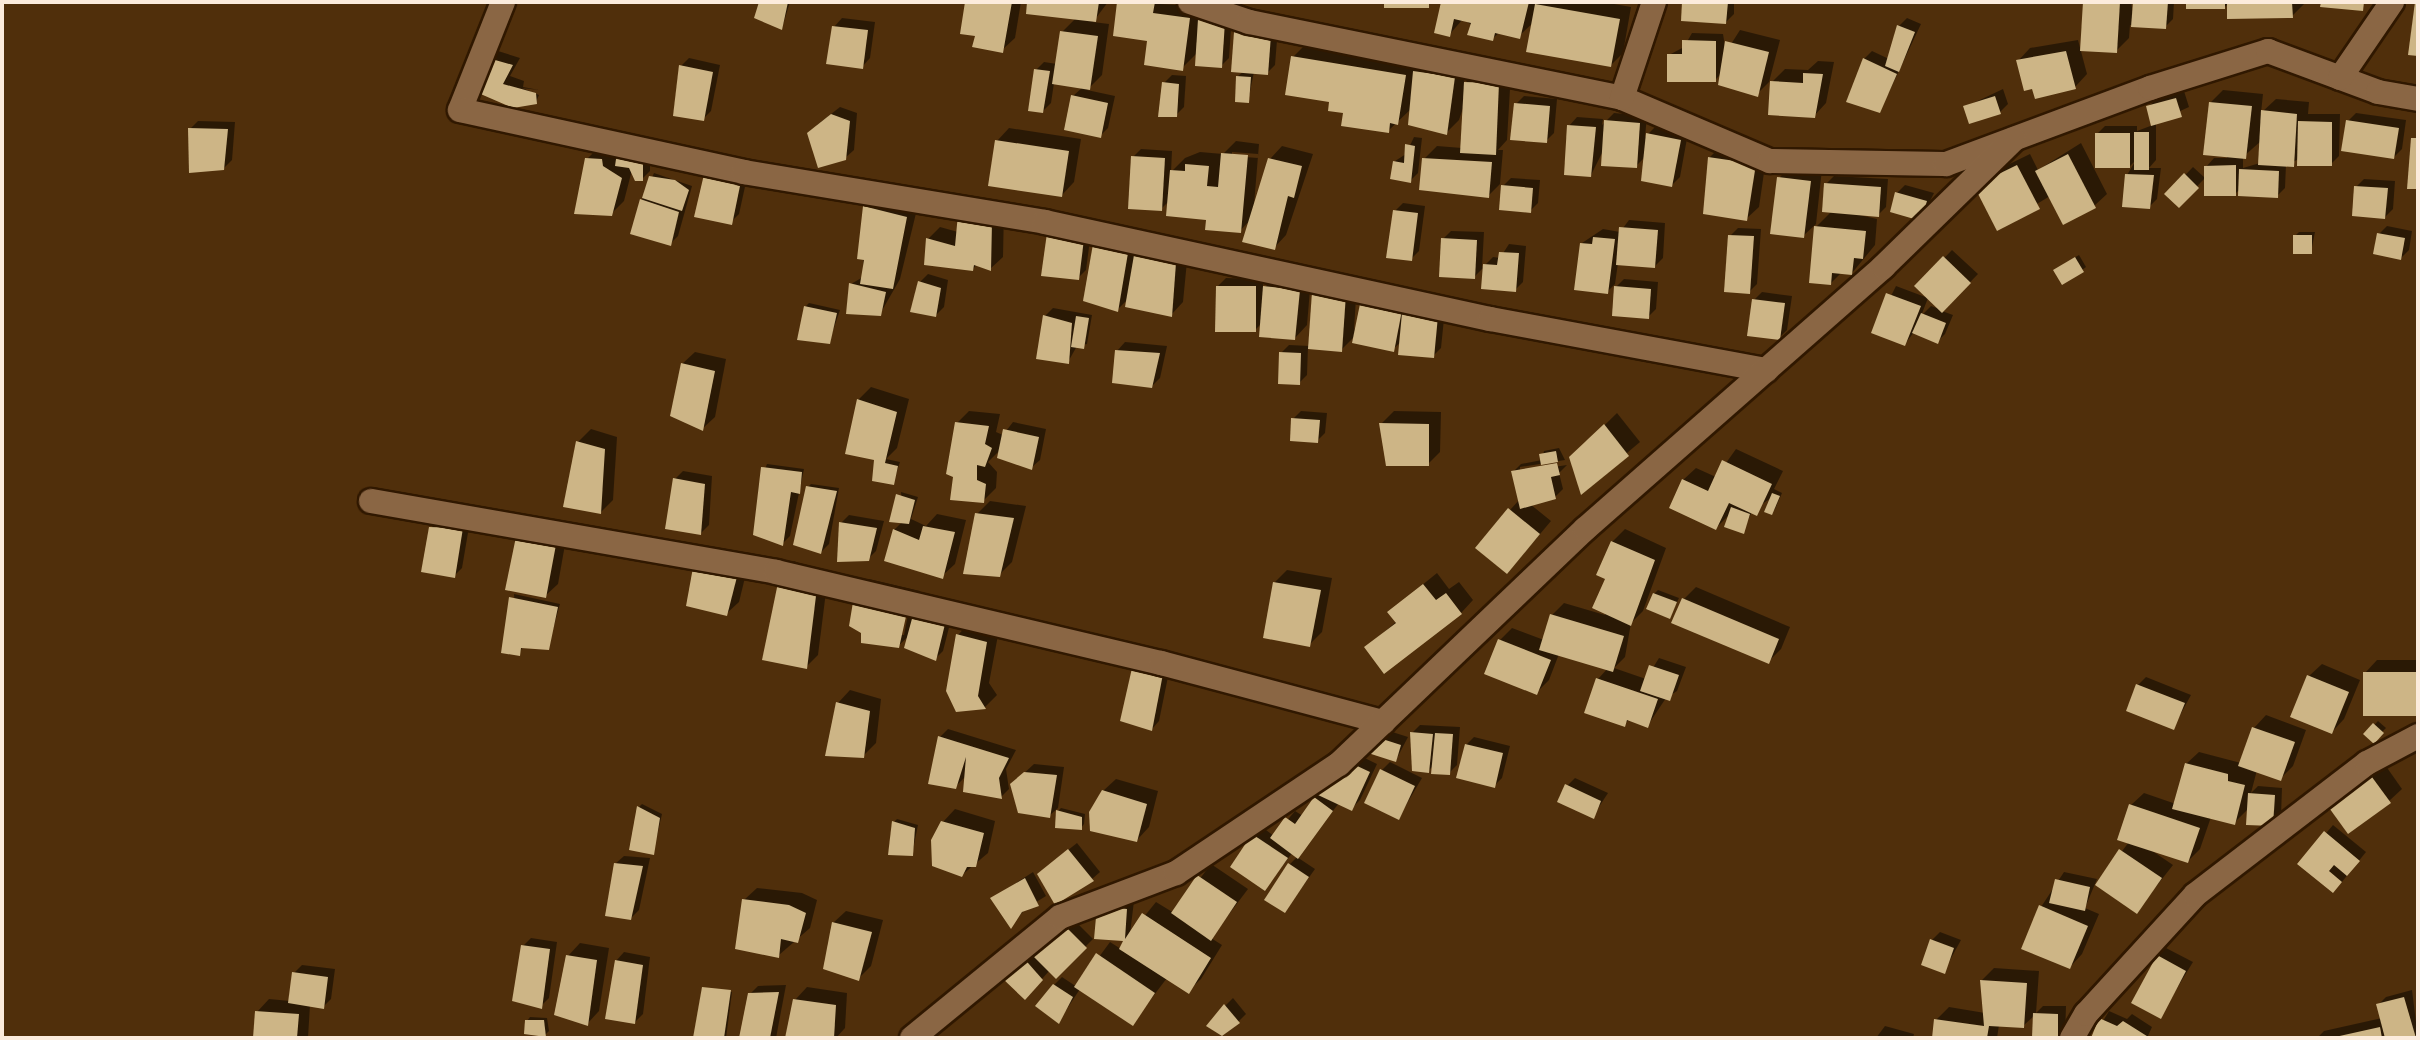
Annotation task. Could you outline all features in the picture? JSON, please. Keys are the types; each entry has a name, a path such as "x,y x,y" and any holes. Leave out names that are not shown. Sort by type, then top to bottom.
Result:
{"street":[{"path":"503,2 460,110 744,172 1045,222 1490,319 1766,370"},
{"path":"1190,2 1249,22 1622,98 1770,161 1946,164 2150,88 2268,51 2340,78 2418,99"},
{"path":"1622,98 1654,2"},
{"path":"2340,78 2392,2"},
{"path":"912,1038 1060,917 1176,873 1339,764 1585,529 1883,267 2014,139"},
{"path":"371,501 776,572 1161,663 1383,722"},
{"path":"2072,1038 2086,1014 2195,895 2367,763 2418,736"}],"building":[{"path":"759,2 788,2 782,30 754,18"},
{"path":"965,2 1012,2 1003,53 972,47 975,36 960,34"},
{"path":"1027,2 1099,2 1096,22 1026,14"},
{"path":"1117,2 1155,2 1153,13 1190,18 1183,71 1144,65 1147,41 1113,36"},
{"path":"1384,2 1429,2 1429,8 1384,8"},
{"path":"1441,2 1529,2 1520,39 1495,33 1493,41 1467,35 1471,23 1454,19 1450,37 1434,33"},
{"path":"1682,2 1728,2 1726,24 1681,21"},
{"path":"2083,2 2120,2 2117,53 2080,51"},
{"path":"2133,2 2168,2 2166,29 2131,27"},
{"path":"2186,2 2225,2 2225,9 2186,9"},
{"path":"2227,2 2292,2 2293,18 2227,19"},
{"path":"2321,2 2364,2 2363,11 2320,7"},
{"path":"2415,2 2418,2 2418,56 2408,55"},
{"path":"1535,4 1620,19 1611,67 1526,52"},
{"path":"1198,19 1225,21 1222,68 1195,66"},
{"path":"1897,25 1915,32 1899,72 1885,66"},
{"path":"832,26 868,30 863,69 826,64"},
{"path":"1060,31 1098,36 1090,90 1052,84"},
{"path":"1234,32 1271,35 1268,75 1231,72"},
{"path":"1682,40 1716,41 1716,82 1667,82 1667,54 1682,54"},
{"path":"1725,41 1769,52 1758,97 1718,85"},
{"path":"2066,51 2076,89 2035,99 2032,89 2024,91 2016,60"},
{"path":"1291,56 1406,75 1398,125 1390,123 1389,133 1341,126 1343,113 1328,111 1329,102 1285,95"},
{"path":"488,58 513,65 503,84 536,93 537,104 513,108 476,92"},
{"path":"1863,58 1897,74 1880,113 1846,102"},
{"path":"679,65 713,72 704,121 673,116"},
{"path":"1034,69 1050,71 1043,113 1028,111"},
{"path":"1413,71 1455,77 1447,135 1408,125"},
{"path":"1803,73 1823,74 1815,118 1768,115 1770,81 1803,83"},
{"path":"1236,76 1251,77 1249,103 1235,102"},
{"path":"1162,82 1179,84 1177,117 1158,117"},
{"path":"1464,82 1499,83 1496,155 1460,153"},
{"path":"1071,95 1108,103 1101,138 1064,130"},
{"path":"1995,96 2001,114 1969,124 1963,106"},
{"path":"2176,98 2182,117 2151,126 2146,106"},
{"path":"2209,102 2252,106 2246,159 2203,155"},
{"path":"1514,103 1550,106 1547,143 1510,140"},
{"path":"2261,110 2297,114 2294,167 2258,165"},
{"path":"831,114 850,121 846,160 818,168 807,133"},
{"path":"1604,120 1640,123 1637,168 1601,166"},
{"path":"2346,120 2399,128 2394,159 2341,151"},
{"path":"2298,121 2332,122 2332,166 2297,166"},
{"path":"1567,125 1596,127 1591,177 1564,175"},
{"path":"188,128 228,129 224,170 189,173"},
{"path":"2134,132 2149,132 2149,170 2134,170"},
{"path":"1646,133 1681,140 1672,187 1641,181"},
{"path":"2095,133 2130,133 2130,168 2095,168"},
{"path":"2411,138 2418,138 2418,189 2407,189"},
{"path":"995,140 1069,151 1062,197 988,186"},
{"path":"1405,144 1415,146 1411,183 1390,179 1393,161 1404,163"},
{"path":"618,145 643,150 643,181 635,181 629,168 615,166"},
{"path":"1221,153 1248,155 1241,233 1205,230 1206,220 1166,216 1170,170 1185,171 1185,164 1209,166 1207,186 1218,187"},
{"path":"2068,154 2096,208 2063,225 2035,171"},
{"path":"1131,156 1165,158 1162,211 1128,209"},
{"path":"1708,157 1756,164 1747,221 1703,214"},
{"path":"585,158 602,159 603,166 622,178 612,216 574,214"},
{"path":"1268,158 1302,166 1294,198 1288,196 1275,250 1242,242"},
{"path":"1422,158 1492,162 1489,198 1419,190"},
{"path":"2017,165 2040,209 1997,231 1974,186"},
{"path":"2236,165 2236,196 2204,196 2204,166"},
{"path":"2239,169 2279,171 2278,198 2238,196"},
{"path":"705,170 741,181 732,225 694,217"},
{"path":"2184,173 2199,188 2179,208 2164,194"},
{"path":"2125,174 2154,175 2150,209 2122,207"},
{"path":"649,176 675,180 689,190 682,211 642,198"},
{"path":"1777,177 1811,181 1804,238 1770,234"},
{"path":"1824,183 1881,187 1879,217 1822,212"},
{"path":"1501,185 1533,188 1531,213 1499,210"},
{"path":"2354,186 2388,188 2385,219 2352,216"},
{"path":"1895,192 1927,201 1921,221 1890,212"},
{"path":"640,199 679,212 671,246 630,234"},
{"path":"863,206 907,217 893,289 860,284 864,260 857,259"},
{"path":"1393,210 1418,213 1412,261 1386,258"},
{"path":"958,214 992,222 991,271 974,265 973,271 924,265 926,238 955,246"},
{"path":"1814,226 1866,231 1863,259 1854,258 1852,275 1832,273 1831,285 1809,283"},
{"path":"1619,227 1658,230 1655,268 1616,265"},
{"path":"1047,233 1084,239 1079,280 1041,276"},
{"path":"2377,233 2405,238 2401,260 2373,254"},
{"path":"1728,235 1754,236 1750,294 1724,292"},
{"path":"2293,235 2312,235 2312,254 2293,254"},
{"path":"1593,237 1615,239 1608,294 1574,290 1580,243 1592,244"},
{"path":"1441,238 1477,240 1475,279 1439,277"},
{"path":"1093,244 1128,253 1118,312 1083,301"},
{"path":"1499,252 1519,253 1516,292 1481,289 1483,264 1497,265"},
{"path":"1134,255 1176,263 1172,317 1125,307"},
{"path":"1943,256 1971,283 1942,313 1914,286"},
{"path":"2075,257 2084,272 2062,285 2053,270"},
{"path":"918,281 941,288 936,317 910,312"},
{"path":"849,283 886,292 881,316 846,314"},
{"path":"1216,286 1256,286 1256,332 1215,332"},
{"path":"1263,286 1300,290 1295,340 1259,337"},
{"path":"1614,286 1651,289 1649,319 1612,316"},
{"path":"1312,292 1346,294 1342,352 1308,349"},
{"path":"1886,293 1921,306 1905,346 1871,333"},
{"path":"1361,299 1403,305 1394,352 1352,343"},
{"path":"1752,299 1785,303 1780,340 1747,336"},
{"path":"804,306 837,313 830,344 797,340"},
{"path":"1402,313 1438,316 1434,358 1398,355"},
{"path":"1921,313 1946,323 1938,344 1912,333"},
{"path":"1043,315 1072,323 1069,364 1036,359"},
{"path":"1076,316 1089,318 1084,349 1071,347"},
{"path":"1115,350 1160,353 1152,388 1112,383"},
{"path":"1279,352 1301,353 1300,385 1278,384"},
{"path":"681,363 715,371 703,431 670,416"},
{"path":"857,399 897,412 885,463 898,466 894,485 872,481 874,460 845,454"},
{"path":"1291,418 1320,420 1318,443 1290,441"},
{"path":"955,422 989,426 985,444 992,448 985,467 977,465 977,480 986,484 984,503 950,500 953,477 946,474"},
{"path":"1379,423 1429,424 1429,466 1386,466"},
{"path":"1604,424 1629,456 1581,495 1569,457"},
{"path":"1003,429 1039,437 1032,470 997,458"},
{"path":"576,441 605,449 601,514 563,507"},
{"path":"1556,451 1558,462 1541,465 1539,454"},
{"path":"1722,460 1772,484 1757,516 1729,503 1716,530 1669,508 1682,479 1708,491"},
{"path":"1557,463 1560,475 1551,477 1556,499 1520,509 1511,471"},
{"path":"761,467 802,472 800,494 791,492 783,546 753,535"},
{"path":"673,478 705,484 701,535 665,529"},
{"path":"806,486 837,491 821,554 793,545"},
{"path":"1772,493 1780,496 1772,515 1764,512"},
{"path":"896,494 915,500 909,524 889,522"},
{"path":"1731,507 1750,514 1744,534 1724,527"},
{"path":"1508,508 1540,534 1507,574 1475,548"},
{"path":"975,513 1014,518 1000,577 963,574"},
{"path":"839,522 877,528 869,561 837,562"},
{"path":"923,526 955,532 943,579 884,561 893,529 919,540"},
{"path":"429,527 463,528 455,578 421,572"},
{"path":"518,527 558,534 546,598 505,590"},
{"path":"1611,541 1655,560 1631,626 1592,608 1605,579 1596,575"},
{"path":"694,562 740,565 727,616 686,606"},
{"path":"780,573 817,588 807,669 762,660"},
{"path":"1273,582 1321,590 1310,647 1263,638"},
{"path":"1423,584 1436,600 1446,593 1462,614 1384,674 1364,647 1396,623 1387,612"},
{"path":"855,590 909,603 899,648 861,643 861,633 849,626"},
{"path":"1653,593 1677,602 1670,619 1646,609"},
{"path":"509,597 558,607 549,650 521,648 520,656 501,653"},
{"path":"1682,598 1779,639 1769,664 1671,623"},
{"path":"916,604 947,616 936,661 904,648"},
{"path":"1550,614 1624,636 1613,672 1539,650"},
{"path":"956,634 987,642 978,696 986,709 956,712 946,691"},
{"path":"1498,639 1551,660 1537,695 1484,674"},
{"path":"1649,665 1679,675 1670,701 1640,691"},
{"path":"1132,668 1163,674 1152,731 1120,721"},
{"path":"2363,672 2418,672 2418,716 2363,716"},
{"path":"2307,675 2349,692 2332,734 2290,717"},
{"path":"1596,678 1658,699 1648,728 1627,720 1625,727 1584,713"},
{"path":"2136,684 2185,703 2174,730 2126,711"},
{"path":"836,702 870,711 864,758 825,756"},
{"path":"2373,723 2384,733 2374,744 2363,734"},
{"path":"2252,727 2295,742 2281,781 2238,766"},
{"path":"1410,732 1433,734 1429,773 1412,771"},
{"path":"1435,733 1453,734 1450,775 1431,774"},
{"path":"938,736 1009,758 999,778 1002,799 963,792 966,757 956,789 928,784"},
{"path":"1373,736 1401,745 1396,762 1368,753"},
{"path":"1465,744 1503,753 1495,788 1456,778"},
{"path":"1336,756 1370,772 1352,811 1318,795"},
{"path":"2185,763 2228,774 2228,781 2245,785 2235,825 2172,809"},
{"path":"1380,769 1415,786 1399,820 1364,803"},
{"path":"1024,772 1057,775 1050,818 1018,813 1010,784"},
{"path":"2369,773 2391,803 2348,834 2327,805"},
{"path":"1565,784 1601,801 1594,819 1557,802"},
{"path":"1102,790 1147,804 1137,842 1090,831 1089,812"},
{"path":"2248,793 2275,795 2273,826 2246,825"},
{"path":"1314,797 1333,811 1298,859 1270,838 1285,817 1295,824"},
{"path":"2129,804 2200,828 2188,863 2117,840"},
{"path":"637,806 660,818 654,855 629,850"},
{"path":"1056,810 1082,817 1082,830 1055,828"},
{"path":"892,821 915,828 913,856 888,855"},
{"path":"941,821 984,833 976,867 967,867 962,877 932,866 931,840"},
{"path":"2324,831 2360,861 2347,876 2334,865 2329,871 2342,882 2333,893 2297,864"},
{"path":"1252,834 1288,858 1265,891 1230,867"},
{"path":"1068,849 1094,881 1055,905 1037,874"},
{"path":"2119,849 2162,878 2137,914 2095,885"},
{"path":"614,863 643,866 631,920 605,916"},
{"path":"1288,863 1309,877 1285,913 1264,900"},
{"path":"1197,875 1237,902 1211,941 1171,913"},
{"path":"1025,878 1039,906 1022,912 1011,929 990,898"},
{"path":"2055,879 2090,887 2085,911 2049,903"},
{"path":"742,899 789,905 806,913 798,943 781,939 779,958 735,949"},
{"path":"2039,905 2088,926 2070,969 2021,949"},
{"path":"1097,906 1127,909 1125,939 1142,913 1211,958 1189,994 1119,949 1123,941 1094,939"},
{"path":"832,922 872,932 859,981 823,969"},
{"path":"1062,923 1087,948 1056,979 1031,954"},
{"path":"1930,939 1954,948 1945,974 1921,965"},
{"path":"521,945 550,949 542,1009 512,1001"},
{"path":"1096,953 1155,993 1133,1026 1074,987"},
{"path":"566,955 597,960 588,1026 554,1015"},
{"path":"1021,955 1043,980 1025,1000 1001,977"},
{"path":"2157,955 2186,971 2161,1019 2131,1003"},
{"path":"615,960 643,965 635,1024 605,1019"},
{"path":"292,972 328,977 324,1009 288,1003"},
{"path":"1980,980 2027,983 2024,1028 1989,1026 1987,1038 1932,1038 1934,1019 1984,1026"},
{"path":"1053,984 1073,997 1059,1024 1035,1006"},
{"path":"702,987 731,990 724,1038 693,1038"},
{"path":"779,992 770,1038 739,1038 748,993"},
{"path":"2404,997 2416,1038 2385,1038 2376,1004"},
{"path":"793,999 836,1005 834,1038 785,1038"},
{"path":"1224,1004 1240,1023 1222,1036 1206,1026"},
{"path":"255,1011 299,1014 297,1038 253,1038"},
{"path":"2033,1013 2058,1014 2058,1038 2032,1038"},
{"path":"2099,1018 2117,1026 2123,1021 2150,1038 2091,1038"},
{"path":"525,1020 544,1020 546,1037 524,1034"},
{"path":"2380,1027 2382,1038 2335,1038 2335,1037"}]}
